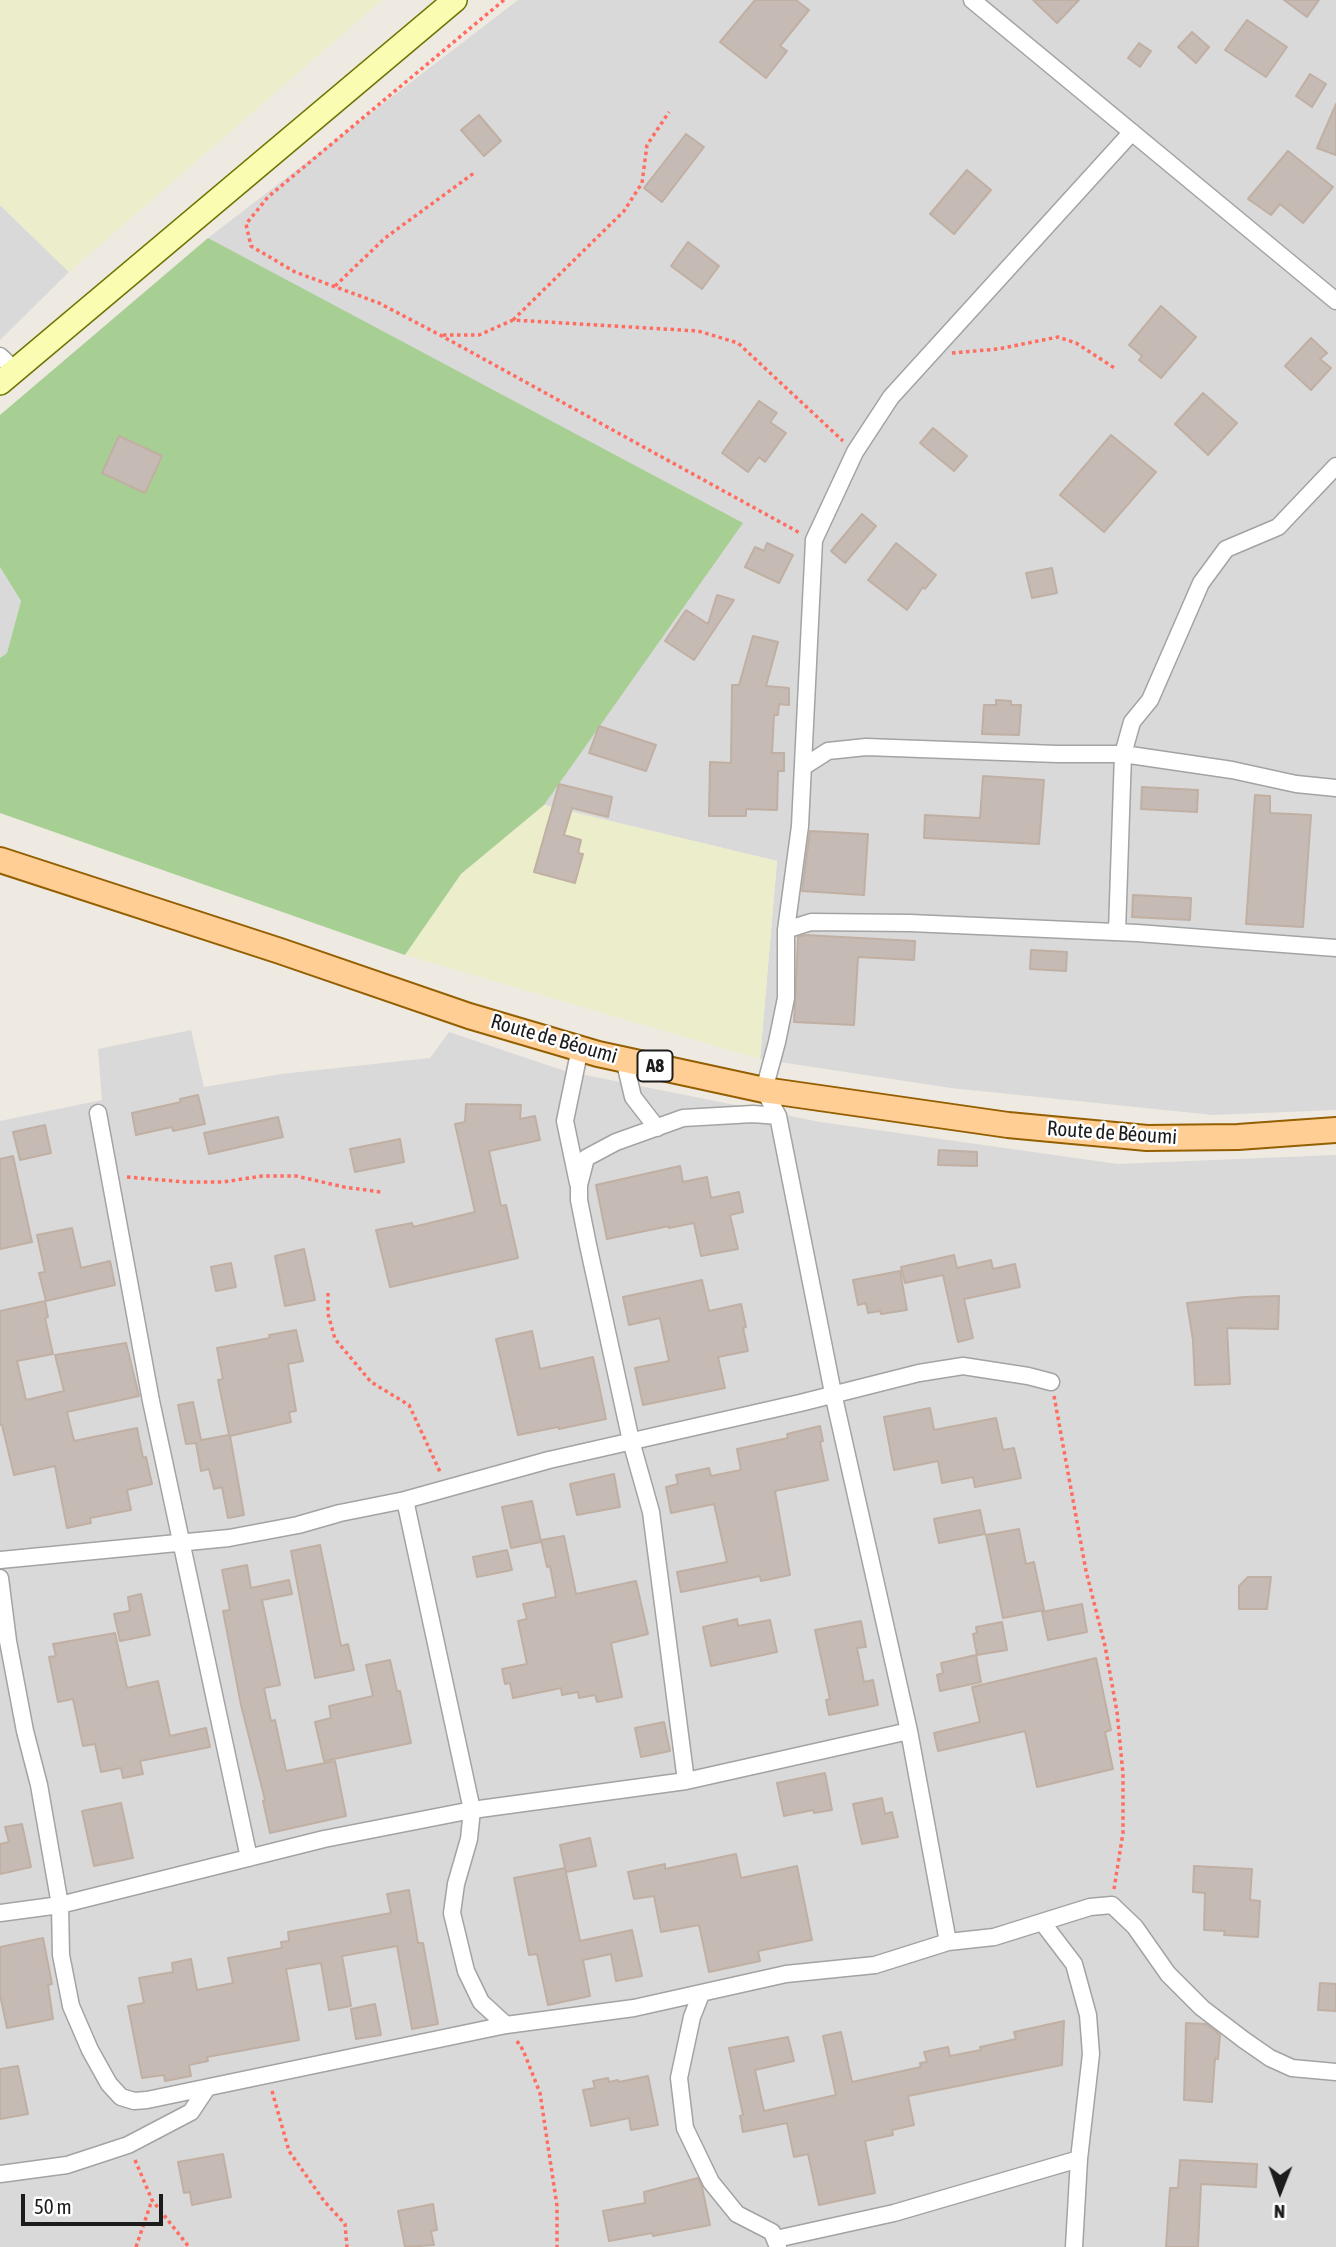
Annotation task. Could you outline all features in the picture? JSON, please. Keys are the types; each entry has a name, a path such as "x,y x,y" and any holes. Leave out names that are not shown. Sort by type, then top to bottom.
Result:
{"main road":[{"path":"5,370 454,0"},
{"name":"Route de Béoumi","path":"0,860 469,1016 580,1048 764,1090 1008,1125 1146,1138 1238,1137 1336,1130"}],"street":[{"path":"972,0 1336,301"},
{"path":"947,1942 909,1731 833,1393 778,1116 764,1090 786,998 786,930 800,827 814,541 855,452 891,397 1132,132"},
{"path":"1117,932 1123,754 1132,722 1150,700 1201,583 1226,549 1278,527 1336,466"},
{"path":"803,767 828,751 866,747 1123,754 1232,770 1296,784 1336,788"},
{"path":"786,930 811,922 835,921 1117,932 1336,948"},
{"path":"580,1048 565,1121 579,1185 583,1223 631,1441 650,1512 686,1781"},
{"path":"624,1059 633,1097 657,1128"},
{"path":"98,1113 152,1401 249,1858"},
{"path":"579,1185 586,1158 617,1142 683,1118 753,1114 778,1116"},
{"path":"0,1560 229,1538 405,1500 549,1460 919,1373 963,1366 1051,1382"},
{"path":"405,1500 472,1810 469,1839 456,1884 452,1913 466,1971 481,2002 506,2025"},
{"path":"0,1578 8,1641 25,1731 39,1785 60,1905 61,1955 71,2006 90,2050 109,2084 121,2097 134,2101 506,2025 634,2008 786,1975 875,1965 947,1942 994,1937 1090,1907 1112,1905 1135,1927 1168,1974 1202,2008 1234,2032 1270,2058 1293,2068 1336,2072"},
{"path":"0,1913 60,1905 324,1839 472,1810 686,1781 909,1731"},
{"path":"1042,1922 1074,1964 1088,2015 1091,2054 1079,2159 1074,2247"},
{"path":"701,1994 692,2017 679,2078 685,2128 711,2182 737,2214 772,2232 777,2243 894,2213 1079,2159"},
{"path":"0,2174 68,2165 128,2145 191,2112 207,2088"}],"path":[{"path":"504,0 268,197 246,224 251,246 295,272 379,303 814,541"},
{"path":"440,335 479,335 513,320 624,211 642,183 647,145 669,112"},
{"path":"335,286 385,238 474,173"},
{"path":"513,320 698,331 738,343 855,452"},
{"path":"929,356 998,349 1058,337 1076,344 1116,369"},
{"path":"111,1176 185,1182 296,1176 381,1192"},
{"path":"328,1293 328,1314 335,1339 371,1382 409,1405 449,1488"},
{"path":"1051,1382 1086,1571 1118,1712 1123,1774 1123,1833 1112,1905"},
{"path":"506,2025 523,2050 540,2092 557,2206 557,2247"},
{"path":"267,2075 289,2151 324,2202 345,2224 347,2247"},
{"path":"128,2145 152,2200 189,2247"},
{"path":"136,2247 152,2200"}],"shaded area":[{"path":"518,0 1336,0 1336,1110 1213,1115 951,1088 760,1059 777,861 544,805 602,720 208,238"},
{"path":"0,205 69,272 0,340"},
{"path":"0,567 21,601 7,653 0,658"},
{"path":"191,1030 204,1087 281,1074 430,1058 449,1032 565,1071 820,1122 1118,1164 1336,1155 1336,2247 0,2247 0,1121 102,1100 98,1049"}],"green space":[{"path":"0,0 382,0 69,272 0,205"},
{"path":"208,238 743,523 544,805 461,874 405,955 0,813 0,658 7,653 21,601 0,567 0,415"},
{"path":"544,805 777,861 760,1059 405,955 461,874"}],"building":[{"path":"755,0 796,0 809,10 780,46 787,51 766,78 720,42"},
{"path":"1033,0 1079,0 1057,23"},
{"path":"1284,0 1319,0 1307,17"},
{"path":"1247,20 1287,47 1266,77 1225,50"},
{"path":"1192,32 1209,47 1196,63 1178,47"},
{"path":"1139,43 1151,51 1140,67 1128,58"},
{"path":"1310,74 1326,84 1312,107 1296,96"},
{"path":"1336,104 1336,155 1317,148"},
{"path":"479,115 501,141 484,156 461,130"},
{"path":"686,134 704,147 662,202 644,188"},
{"path":"1288,151 1333,187 1303,223 1280,204 1271,215 1248,199"},
{"path":"967,170 991,190 954,234 930,214"},
{"path":"688,242 719,266 702,289 671,266"},
{"path":"1161,306 1196,337 1161,378 1139,360 1142,356 1129,345"},
{"path":"1311,338 1327,353 1320,359 1331,368 1311,390 1285,366"},
{"path":"1203,393 1237,423 1208,455 1175,424"},
{"path":"759,401 777,413 770,422 786,433 765,462 759,457 748,472 722,453"},
{"path":"933,428 967,456 954,471 920,443"},
{"path":"1111,435 1156,472 1104,532 1060,495"},
{"path":"119,436 162,456 145,493 102,473"},
{"path":"862,514 876,526 845,563 831,551"},
{"path":"767,543 793,555 779,583 745,567 755,547 764,551"},
{"path":"896,543 936,575 925,589 923,587 907,610 868,580"},
{"path":"1052,568 1057,593 1032,598 1026,573"},
{"path":"717,595 734,600 694,660 665,641 686,610 708,624"},
{"path":"753,636 778,642 766,686 789,688 789,705 779,704 778,715 774,715 772,753 784,753 784,771 778,771 777,810 746,809 746,816 709,816 710,762 731,763 732,685 739,685"},
{"path":"996,700 1021,705 1019,735 982,734 984,705 996,705"},
{"path":"599,726 656,745 646,771 589,753"},
{"path":"983,776 1044,780 1039,844 924,838 925,815 980,818"},
{"path":"559,784 612,797 608,817 572,808 564,835 581,840 578,853 583,854 575,883 534,872"},
{"path":"1142,787 1198,790 1197,812 1141,809"},
{"path":"1255,795 1270,796 1270,813 1311,815 1303,927 1246,924"},
{"path":"810,831 868,834 864,895 802,891"},
{"path":"1133,895 1191,898 1190,920 1132,917"},
{"path":"805,935 915,941 914,960 858,957 854,1025 794,1022 798,937"},
{"path":"1031,950 1067,952 1066,971 1030,969"},
{"path":"198,1095 205,1124 173,1131 172,1127 136,1135 132,1113 181,1102 180,1099"},
{"path":"466,1104 521,1105 520,1119 535,1116 540,1140 489,1151 501,1206 506,1205 518,1258 390,1287 376,1230 412,1223 413,1227 475,1212 455,1124 465,1122"},
{"path":"278,1117 283,1137 209,1154 204,1133"},
{"path":"45,1125 51,1153 20,1160 13,1132"},
{"path":"400,1139 404,1162 355,1172 350,1149"},
{"path":"939,1150 977,1152 977,1166 938,1165"},
{"path":"13,1156 32,1242 0,1249 0,1159"},
{"path":"680,1166 683,1182 707,1177 711,1198 739,1192 743,1212 730,1215 738,1249 701,1256 694,1223 607,1239 596,1185"},
{"path":"72,1228 81,1268 110,1261 115,1285 46,1301 39,1273 45,1272 37,1235"},
{"path":"304,1249 315,1300 285,1306 275,1256"},
{"path":"954,1255 957,1268 991,1260 993,1269 1015,1264 1020,1287 964,1299 973,1338 958,1342 943,1275 905,1283 901,1267"},
{"path":"231,1263 236,1287 216,1291 211,1267"},
{"path":"900,1271 907,1310 868,1313 866,1303 858,1305 853,1280"},
{"path":"702,1280 709,1311 741,1304 748,1351 718,1357 725,1388 643,1405 635,1368 669,1361 660,1318 629,1325 623,1297"},
{"path":"1279,1296 1278,1329 1227,1328 1230,1384 1195,1385 1193,1340 1187,1303"},
{"path":"45,1301 48,1317 45,1318 53,1354 17,1361 26,1400 64,1391 55,1355 126,1343 139,1396 67,1412 74,1441 137,1428 152,1484 127,1490 131,1510 90,1518 91,1523 67,1528 55,1466 14,1475 0,1425 0,1311"},
{"path":"296,1330 303,1361 288,1364 296,1411 289,1412 291,1422 230,1436 244,1515 228,1518 222,1487 214,1489 209,1469 201,1471 196,1443 186,1444 178,1405 193,1402 201,1440 229,1435 218,1380 223,1379 217,1348"},
{"path":"532,1331 540,1369 593,1357 606,1419 518,1435 496,1339"},
{"path":"930,1408 934,1430 996,1418 1003,1450 1014,1448 1021,1478 975,1487 973,1477 942,1483 938,1461 894,1470 884,1417"},
{"path":"820,1426 823,1441 820,1442 828,1480 775,1491 790,1575 761,1581 760,1576 681,1592 677,1572 727,1562 714,1504 671,1513 666,1487 678,1484 676,1475 709,1468 711,1476 741,1470 737,1449 788,1438 787,1434"},
{"path":"614,1474 620,1507 577,1515 570,1484"},
{"path":"532,1501 541,1542 511,1548 502,1507"},
{"path":"980,1510 985,1534 939,1543 934,1519"},
{"path":"1019,1529 1026,1564 1034,1562 1044,1610 1003,1618 986,1535"},
{"path":"564,1536 576,1594 636,1581 648,1634 611,1643 622,1697 597,1702 595,1695 579,1698 578,1692 562,1695 561,1688 513,1698 510,1683 505,1684 502,1669 527,1664 518,1621 527,1619 523,1604 556,1597 541,1540"},
{"path":"320,1545 341,1646 348,1644 354,1670 315,1678 291,1551"},
{"path":"507,1550 512,1570 477,1577 473,1557"},
{"path":"247,1565 251,1588 289,1580 292,1594 262,1600 280,1685 264,1688 271,1721 275,1720 286,1771 335,1761 346,1816 270,1833 223,1611 230,1610 222,1570"},
{"path":"1248,1577 1271,1577 1267,1609 1239,1609 1239,1586"},
{"path":"141,1594 150,1635 120,1641 114,1614 130,1611 128,1597"},
{"path":"1082,1604 1087,1632 1048,1640 1042,1612"},
{"path":"737,1619 738,1626 770,1620 777,1652 711,1666 703,1627"},
{"path":"861,1621 866,1647 857,1648 864,1682 873,1680 878,1705 829,1715 826,1700 830,1699 815,1630"},
{"path":"1002,1622 1007,1650 977,1655 973,1634 977,1633 976,1627"},
{"path":"115,1633 127,1688 158,1681 170,1736 206,1728 210,1747 140,1761 143,1774 123,1778 121,1768 101,1772 95,1744 83,1746 73,1699 58,1702 49,1657 56,1656 53,1644"},
{"path":"976,1655 981,1682 940,1691 937,1675 943,1673 941,1663"},
{"path":"1096,1658 1111,1730 1105,1732 1113,1769 1037,1787 1025,1731 938,1751 934,1733 980,1722 972,1687"},
{"path":"390,1660 411,1743 324,1761 315,1722 331,1718 329,1706 373,1696 366,1665"},
{"path":"664,1722 670,1751 641,1757 635,1728"},
{"path":"825,1773 832,1810 814,1813 813,1810 784,1816 777,1783"},
{"path":"882,1798 885,1814 892,1812 898,1837 862,1844 853,1804"},
{"path":"121,1803 133,1858 94,1866 82,1811"},
{"path":"22,1824 31,1867 0,1874 0,1844 9,1842 5,1827"},
{"path":"590,1838 596,1866 566,1872 560,1845"},
{"path":"736,1854 741,1878 797,1866 812,1940 758,1951 760,1961 709,1972 699,1925 661,1932 654,1896 634,1899 628,1872 665,1864 665,1869"},
{"path":"1194,1866 1252,1869 1250,1900 1260,1901 1258,1937 1224,1935 1225,1931 1204,1930 1205,1893 1193,1892"},
{"path":"565,1868 580,1941 632,1930 642,1976 616,1981 611,1954 583,1960 590,1996 548,2005 537,1954 529,1955 514,1878"},
{"path":"409,1890 418,1943 423,1943 438,2024 412,2029 397,1946 342,1956 351,2006 329,2010 321,1963 286,1969 299,2040 207,2057 208,2061 189,2065 191,2076 165,2081 164,2075 142,2078 128,2006 144,2003 139,1978 173,1972 172,1963 191,1959 197,1990 233,1983 228,1958 282,1948 281,1942 289,1941 288,1932 391,1913 387,1894"},
{"path":"43,1938 52,1984 48,1985 53,2019 7,2028 0,1995 0,1947"},
{"path":"1320,1983 1336,1984 1336,2011 1318,2010"},
{"path":"375,2004 381,2035 356,2039 351,2009"},
{"path":"1064,2021 1062,2065 908,2096 914,2125 892,2130 893,2135 865,2141 875,2193 819,2205 808,2154 794,2157 787,2123 743,2132 740,2116 743,2115 729,2048 788,2037 794,2061 755,2070 764,2111 836,2095 823,2036 841,2032 852,2082 921,2067 920,2063 927,2062 924,2052 948,2047 950,2056 981,2050 980,2047 1016,2039 1014,2032"},
{"path":"1186,2023 1206,2024 1220,2035 1218,2059 1215,2058 1212,2102 1184,2100"},
{"path":"18,2066 28,2114 0,2119 0,2069"},
{"path":"648,2076 658,2125 631,2130 629,2118 591,2126 583,2090 595,2088 593,2081 608,2078 609,2082 619,2082"},
{"path":"223,2154 231,2197 192,2205 190,2192 184,2193 178,2162"},
{"path":"1180,2160 1257,2164 1256,2187 1201,2184 1198,2247 1166,2247 1170,2188 1178,2188"},
{"path":"698,2178 710,2225 609,2241 603,2211 645,2203 644,2192"},
{"path":"433,2204 437,2230 431,2231 434,2245 405,2247 398,2211"}]}
